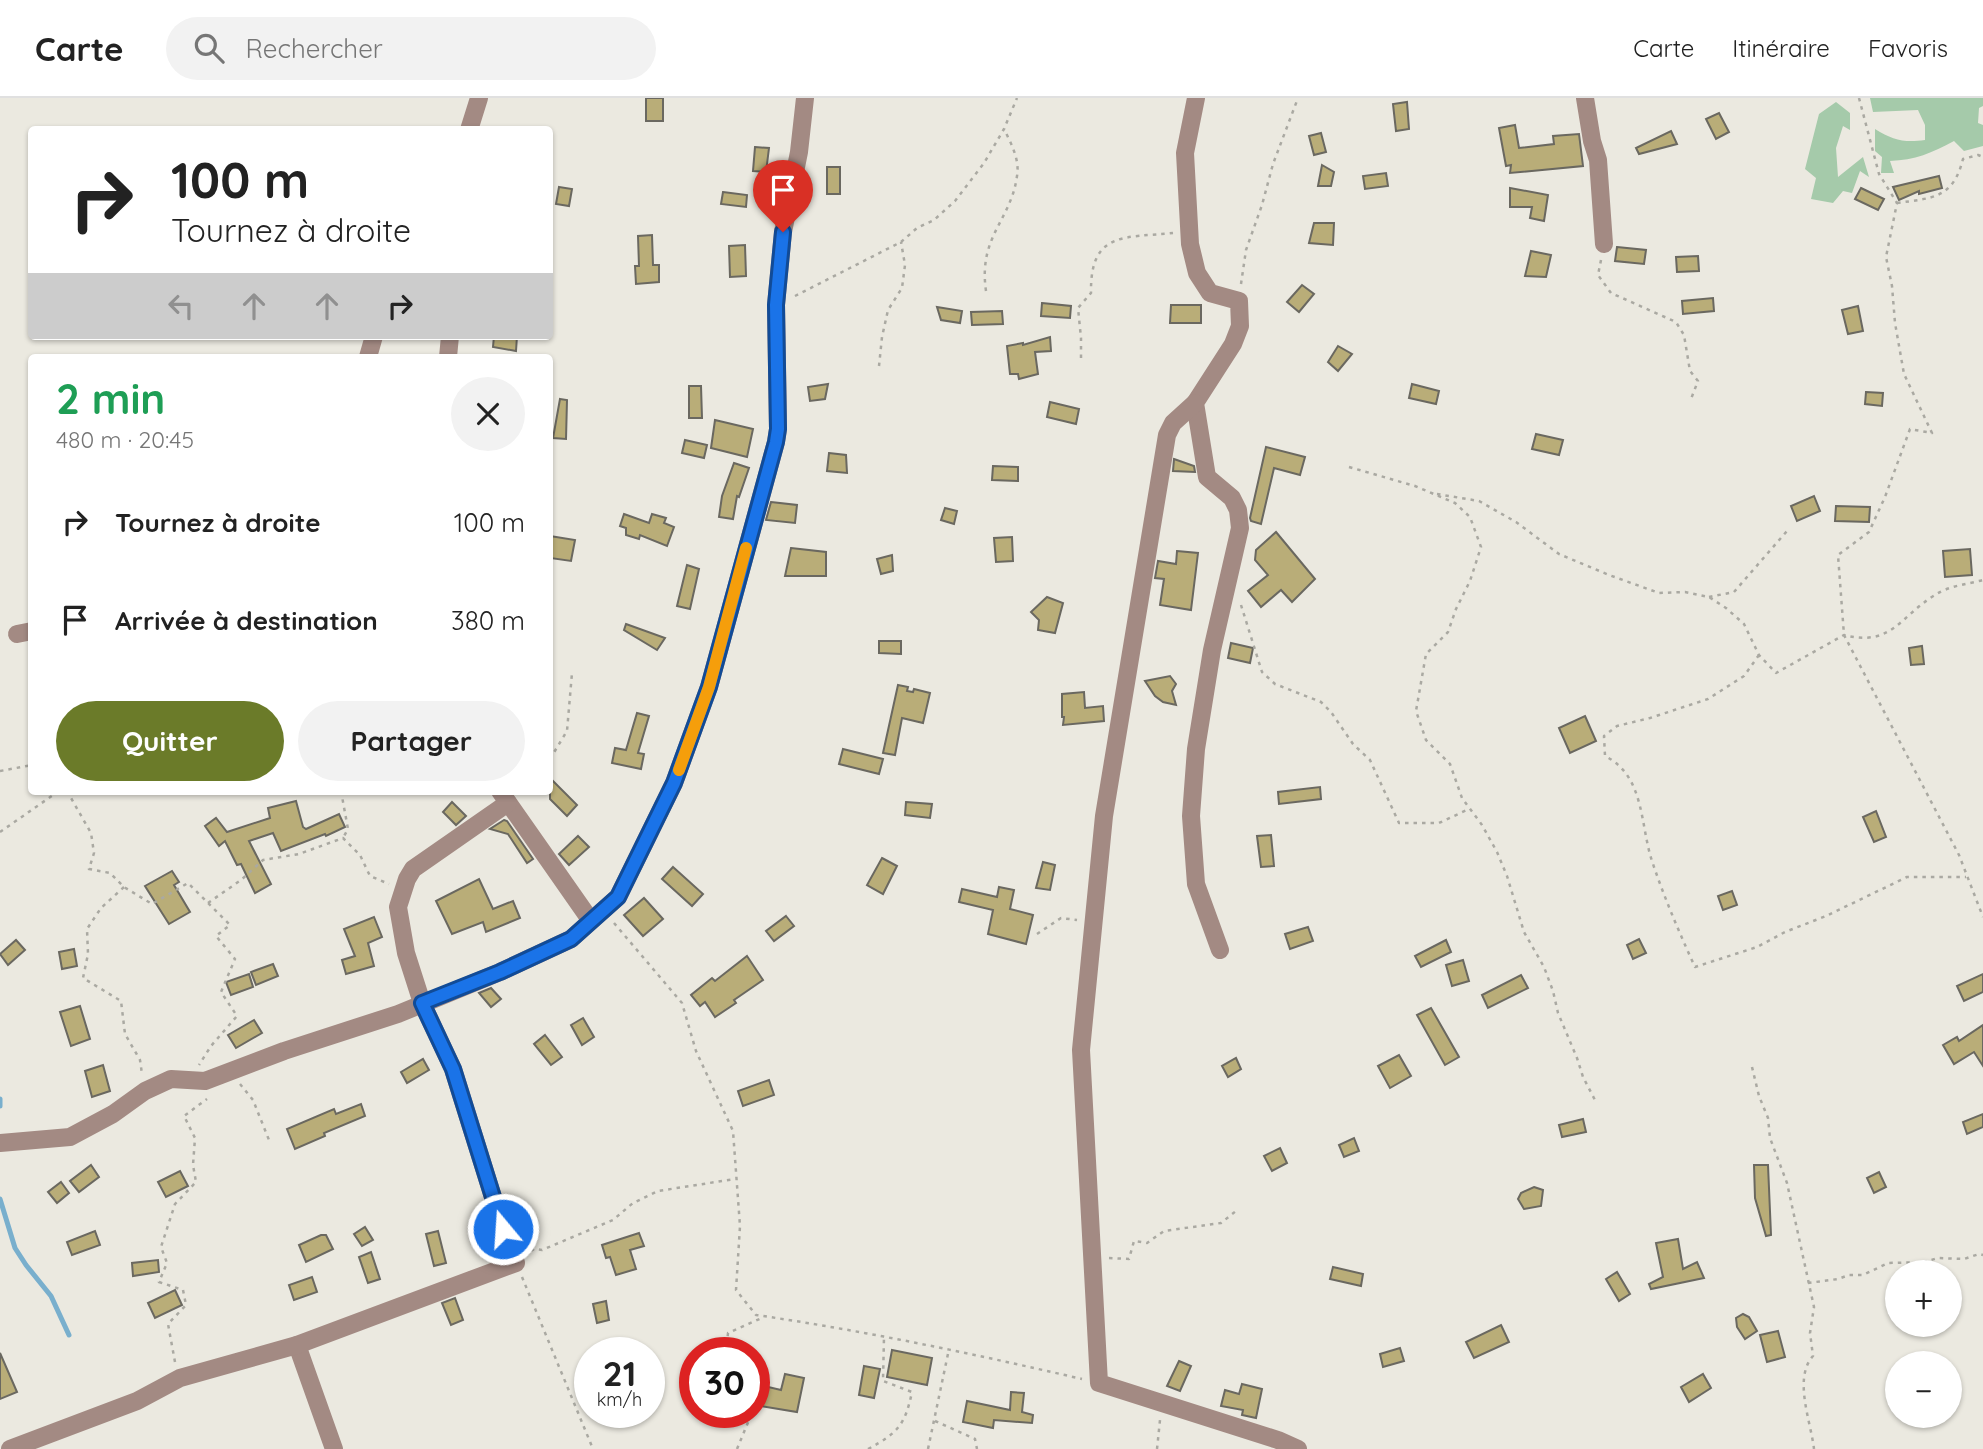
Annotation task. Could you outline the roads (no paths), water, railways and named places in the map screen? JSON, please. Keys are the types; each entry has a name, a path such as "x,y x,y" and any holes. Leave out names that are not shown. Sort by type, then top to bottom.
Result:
{"street":[{"path":"470,126 479,98"},
{"path":"0,1143 70,1137 113,1114 145,1091 172,1079 194,1081 398,1014 571,939 618,897 674,783 709,687 776,442 776,305 783,232 799,152 804,98"},
{"path":"1196,98 1185,153 1190,244 1197,273 1210,293 1239,301 1240,326 1233,344 1195,403 1173,423 1167,435 1104,816 1081,1050 1099,1383 1278,1440 1298,1449"},
{"path":"1585,98 1598,160 1604,244"},
{"path":"1195,403 1208,477 1231,498 1238,510 1240,528 1212,650 1196,749 1191,816 1196,884 1220,950"},
{"path":"10,1449 137,1401 180,1378 297,1345 516,1263 453,1069 422,1003 406,953 398,907 413,869 504,797 597,916"},
{"path":"297,1345 334,1449"}],"waterway":[{"path":"0,1099 0,1106"},
{"path":"0,1199 15,1248 51,1296 69,1335"}]}
